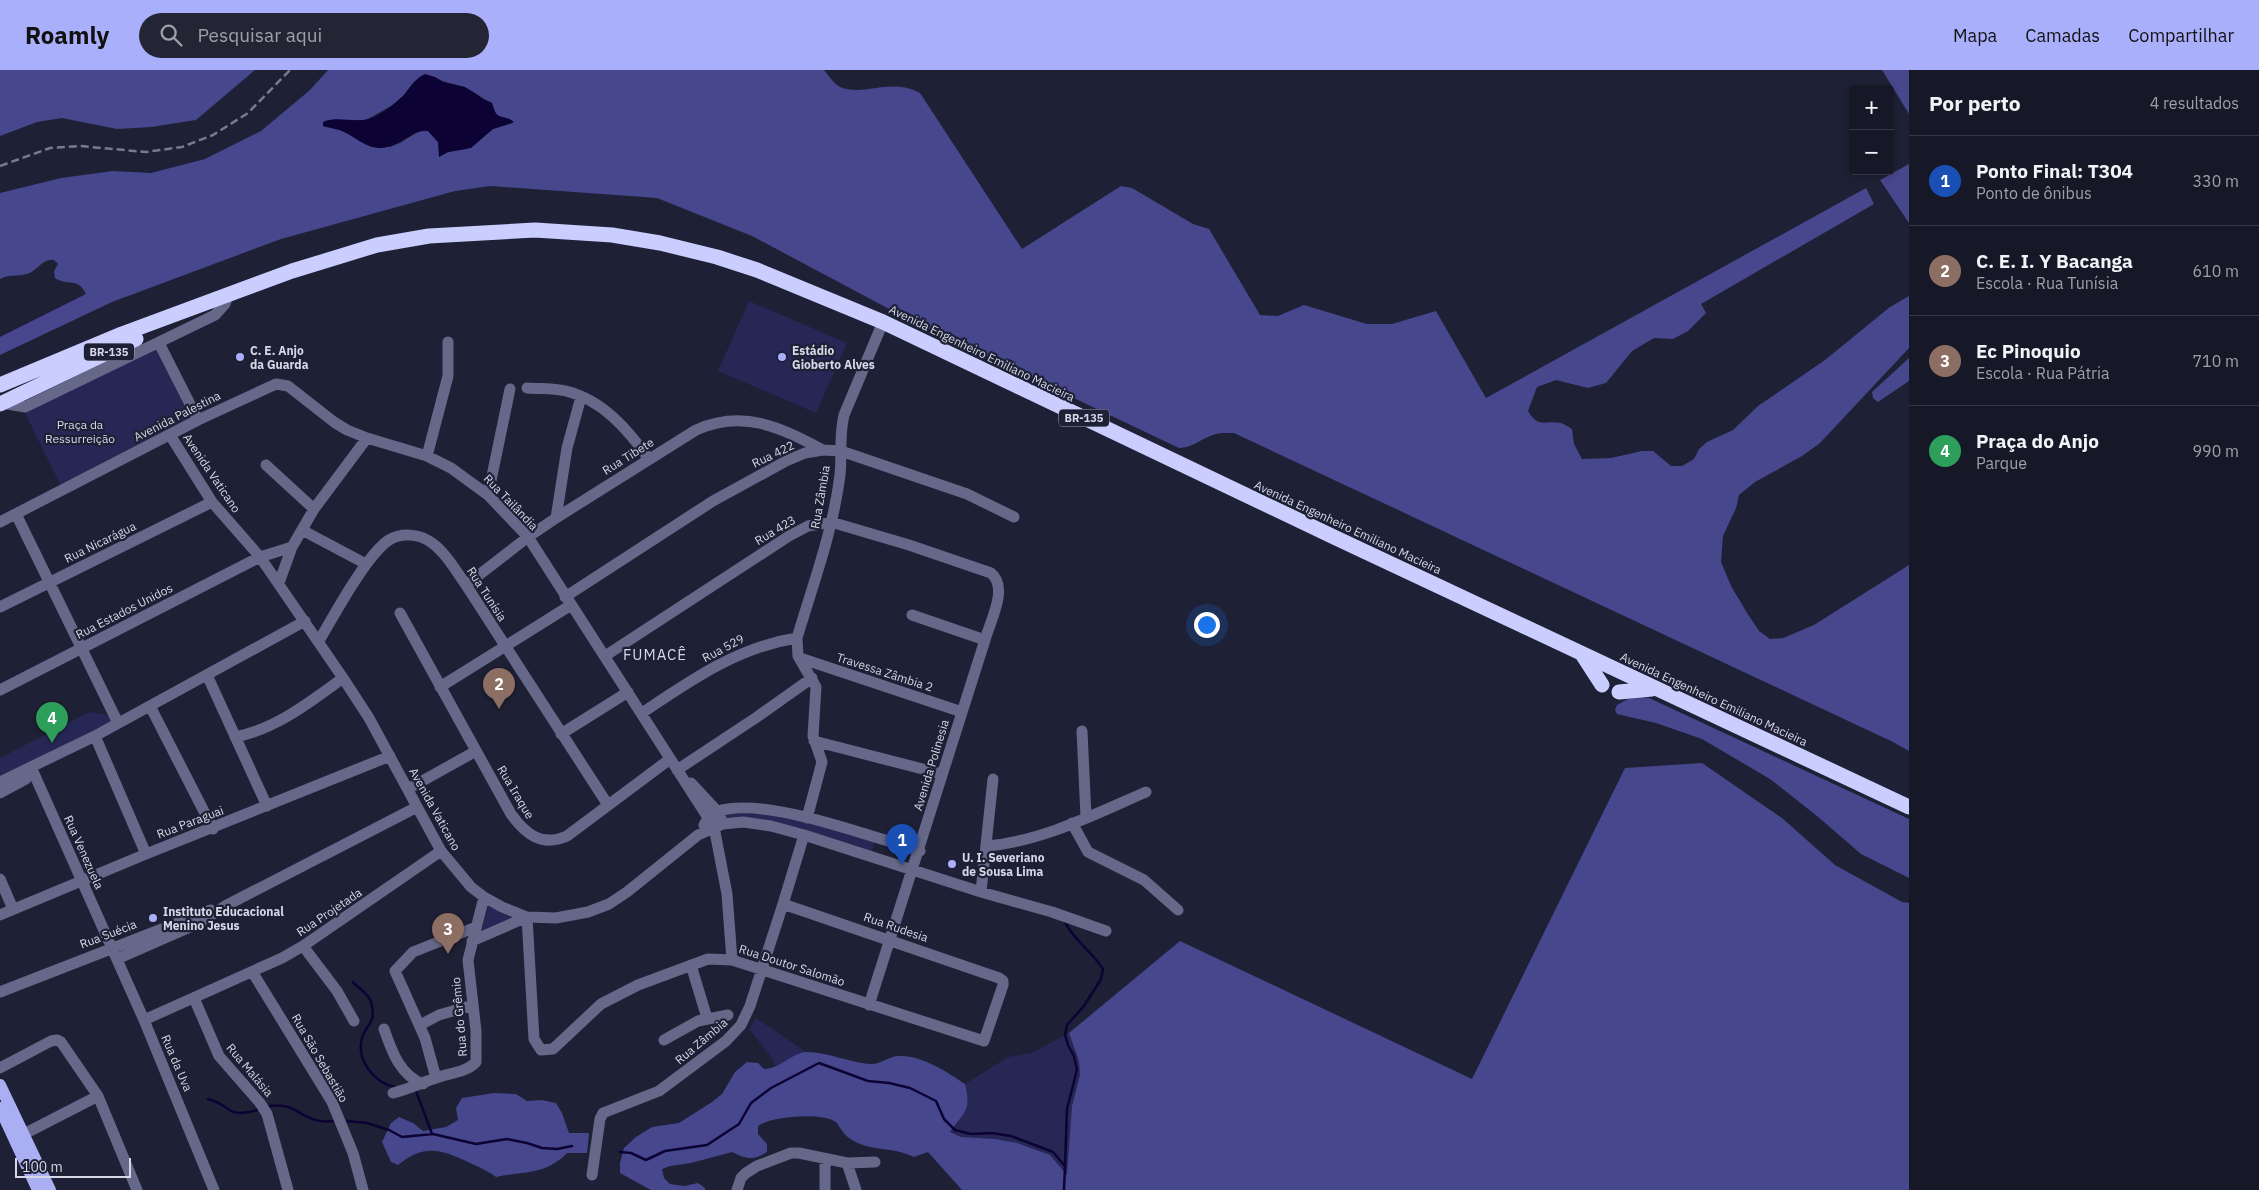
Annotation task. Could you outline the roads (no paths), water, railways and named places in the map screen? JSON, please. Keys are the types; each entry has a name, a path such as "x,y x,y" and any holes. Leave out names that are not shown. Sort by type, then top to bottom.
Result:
{"highway":[{"name":"Avenida Engenheiro Emiliano Macieira","path":"223,297 332,257 377,245 429,236 534,230 612,236 660,243 717,257 757,270 883,322 1909,807"},
{"name":"BR-135","path":"3,379 223,297"},
{"name":"BR-135","path":"1,403 223,297"},
{"path":"1,403 10,391 3,379"},
{"path":"1581,653 1602,686"},
{"path":"1619,692 1656,689"}],"main road":[{"path":"0,1085 50,1190"},
{"path":"0,1108 38,1190"}],"street":[{"path":"1,403 25,406 160,343 215,316 225,304 223,297"},
{"name":"Rua Zâmbia","path":"807,818 822,762 814,741 813,718 816,694 812,678 800,658 797,638 831,522 840,475 841,428 844,415 883,322"},
{"path":"427,456 448,376 448,342"},
{"path":"160,343 198,420"},
{"name":"Avenida Palestina","path":"0,522 271,384 288,386"},
{"name":"Rua Tailândia","path":"288,386 334,422 368,438 427,456 451,468 488,495 528,537 677,770 715,823"},
{"path":"527,388 567,391 581,397 618,419 649,459"},
{"path":"488,495 510,389"},
{"path":"556,518 567,448 581,397"},
{"name":"Rua Tibete","path":"466,585 556,518 696,430 711,423 736,420 773,426 790,432 823,450"},
{"name":"Avenida Vaticano","path":"170,435 212,502 279,583 343,678 390,756 441,851 461,876 484,897 527,917 556,918 573,916 609,904 659,868 715,823 754,823 804,835 890,861 1106,931"},
{"path":"279,583 292,546 314,508 368,438"},
{"name":"Rua 422","path":"440,687 505,647 713,501 786,461 806,453 823,450 841,451 959,491 1014,518"},
{"path":"266,464 314,508"},
{"name":"Rua Nicarágua","path":"0,607 212,502"},
{"path":"16,514 118,723"},
{"name":"Rua 423","path":"604,656 789,536 808,526 831,522 909,545 991,573 997,579 1000,591"},
{"path":"302,530 366,564"},
{"name":"Rua Tunísia","path":"318,641 366,564 389,540 402,535 424,538 438,548 466,585 608,805"},
{"name":"Rua Estados Unidos","path":"0,690 260,558 292,546"},
{"name":"Avenida Polinesia","path":"870,1005 920,851 942,774 1000,591"},
{"name":"Rua Iraque","path":"400,613 511,814 526,833 535,838 550,841 567,836 670,759"},
{"path":"912,614 985,640"},
{"path":"0,782 95,736 305,621"},
{"name":"Rua 529","path":"642,713 679,688 736,655 769,643 797,638"},
{"name":"Travessa Zâmbia 2","path":"800,658 962,712"},
{"path":"207,675 267,806"},
{"path":"235,737 256,732 278,722 343,678"},
{"path":"677,770 757,718 812,678"},
{"path":"561,734 628,692"},
{"path":"150,706 213,829"},
{"path":"1082,731 1086,817"},
{"path":"95,736 146,854"},
{"path":"814,741 942,774"},
{"path":"408,789 476,751"},
{"name":"Rua Paraguai","path":"0,915 390,756"},
{"path":"0,793 26,779 31,767"},
{"name":"Rua Venezuela","path":"31,767 111,948"},
{"name":"Rua Tailândia","path":"677,770 718,812"},
{"path":"981,892 993,779"},
{"path":"987,846 1028,840 1146,792"},
{"name":"Rua Suécia","path":"117,959 197,924 227,905 417,807"},
{"name":"Avenida Vaticano","path":"715,823 718,812 738,808 785,813 920,851"},
{"path":"715,823 727,894 732,960"},
{"path":"1072,823 1088,852 1144,880 1178,910"},
{"name":"Rua Zâmbia","path":"592,1175 600,1119 606,1111 659,1091 677,1079 736,1032 746,1017 804,835"},
{"path":"890,861 895,844"},
{"name":"Rua Projetada","path":"144,1020 253,973 303,946 441,851"},
{"path":"0,879 13,909"},
{"name":"Rua do Grêmio","path":"393,1093 465,1069 476,1062 474,1005 468,968 472,941 484,897"},
{"name":"Rua Rudesia","path":"783,904 891,939 999,978 1003,982 1003,986 986,1037 981,1041"},
{"name":"Rua Suécia","path":"0,992 227,905"},
{"path":"472,941 527,917"},
{"name":"Rua Doutor Salomão","path":"527,917 534,1039 541,1050 552,1049 589,1014 617,995 691,964 708,959 732,960 981,1041"},
{"path":"436,1078 426,1038 395,970 413,952 476,927"},
{"path":"303,946 337,991 354,1021"},
{"name":"Rua da Uva","path":"111,948 144,1020 214,1190"},
{"path":"691,964 707,1018"},
{"name":"Rua São Sebastião","path":"253,973 332,1102 353,1153 363,1190"},
{"name":"Rua Malásia","path":"194,998 219,1056 264,1108 288,1190"},
{"path":"420,1025 439,1015 474,1005"},
{"path":"664,1040 690,1024 707,1018 728,1015"},
{"path":"384,1029 403,1070 412,1079 423,1084"},
{"path":"0,1068 57,1040 69,1051 98,1096 137,1190"},
{"path":"24,1134 98,1096"},
{"path":"738,1190 741,1178 757,1166 791,1154 799,1153 847,1163 875,1162"},
{"path":"825,1159 825,1190"},
{"path":"847,1163 856,1190"}],"waterway":[{"path":"1065,922 1073,935 1103,969 1101,979 1084,1006 1067,1025 1065,1035 1074,1056 1077,1070 1067,1109 1065,1166"},
{"path":"353,982 368,996 373,1009 371,1022 362,1038 361,1046 364,1062 380,1081 395,1087"},
{"path":"620,1152 631,1153 646,1160 665,1151 707,1145 739,1124 751,1103 771,1088 819,1063 868,1081 910,1088 936,1101 944,1119 955,1130 971,1134 992,1133 1011,1136 1053,1152 1065,1166 1064,1190"},
{"path":"416,1091 432,1134"},
{"path":"208,1099 234,1112 240,1113 257,1110"},
{"path":"270,1106 286,1106 314,1120 334,1121"},
{"path":"347,1121 367,1123 389,1130 402,1137 433,1134 476,1144 507,1139 542,1148 557,1149 572,1146"}],"railway":[{"path":"0,166 50,148 80,146 146,152 182,147 213,135 248,113 290,70"}],"place":[{"name":"C. E. Anjo da Guarda","path":"240,357"},
{"name":"Estádio Gioberto Alves","path":"782,357"},
{"name":"C. E. I. Y Bacanga","path":"499,709"},
{"name":"Praça do Anjo","path":"52,743"},
{"name":"U. I. Severiano de Sousa Lima","path":"952,864"},
{"name":"Ponto Final: T304","path":"902,865"},
{"name":"Instituto Educacional Menino Jesus","path":"153,918"},
{"name":"Ec Pinoquio","path":"448,954"}],"district":[{"name":"FUMACÊ","path":"655,654"}],"park label":[{"name":"Praça da Ressurreição","path":"80,431"}]}
